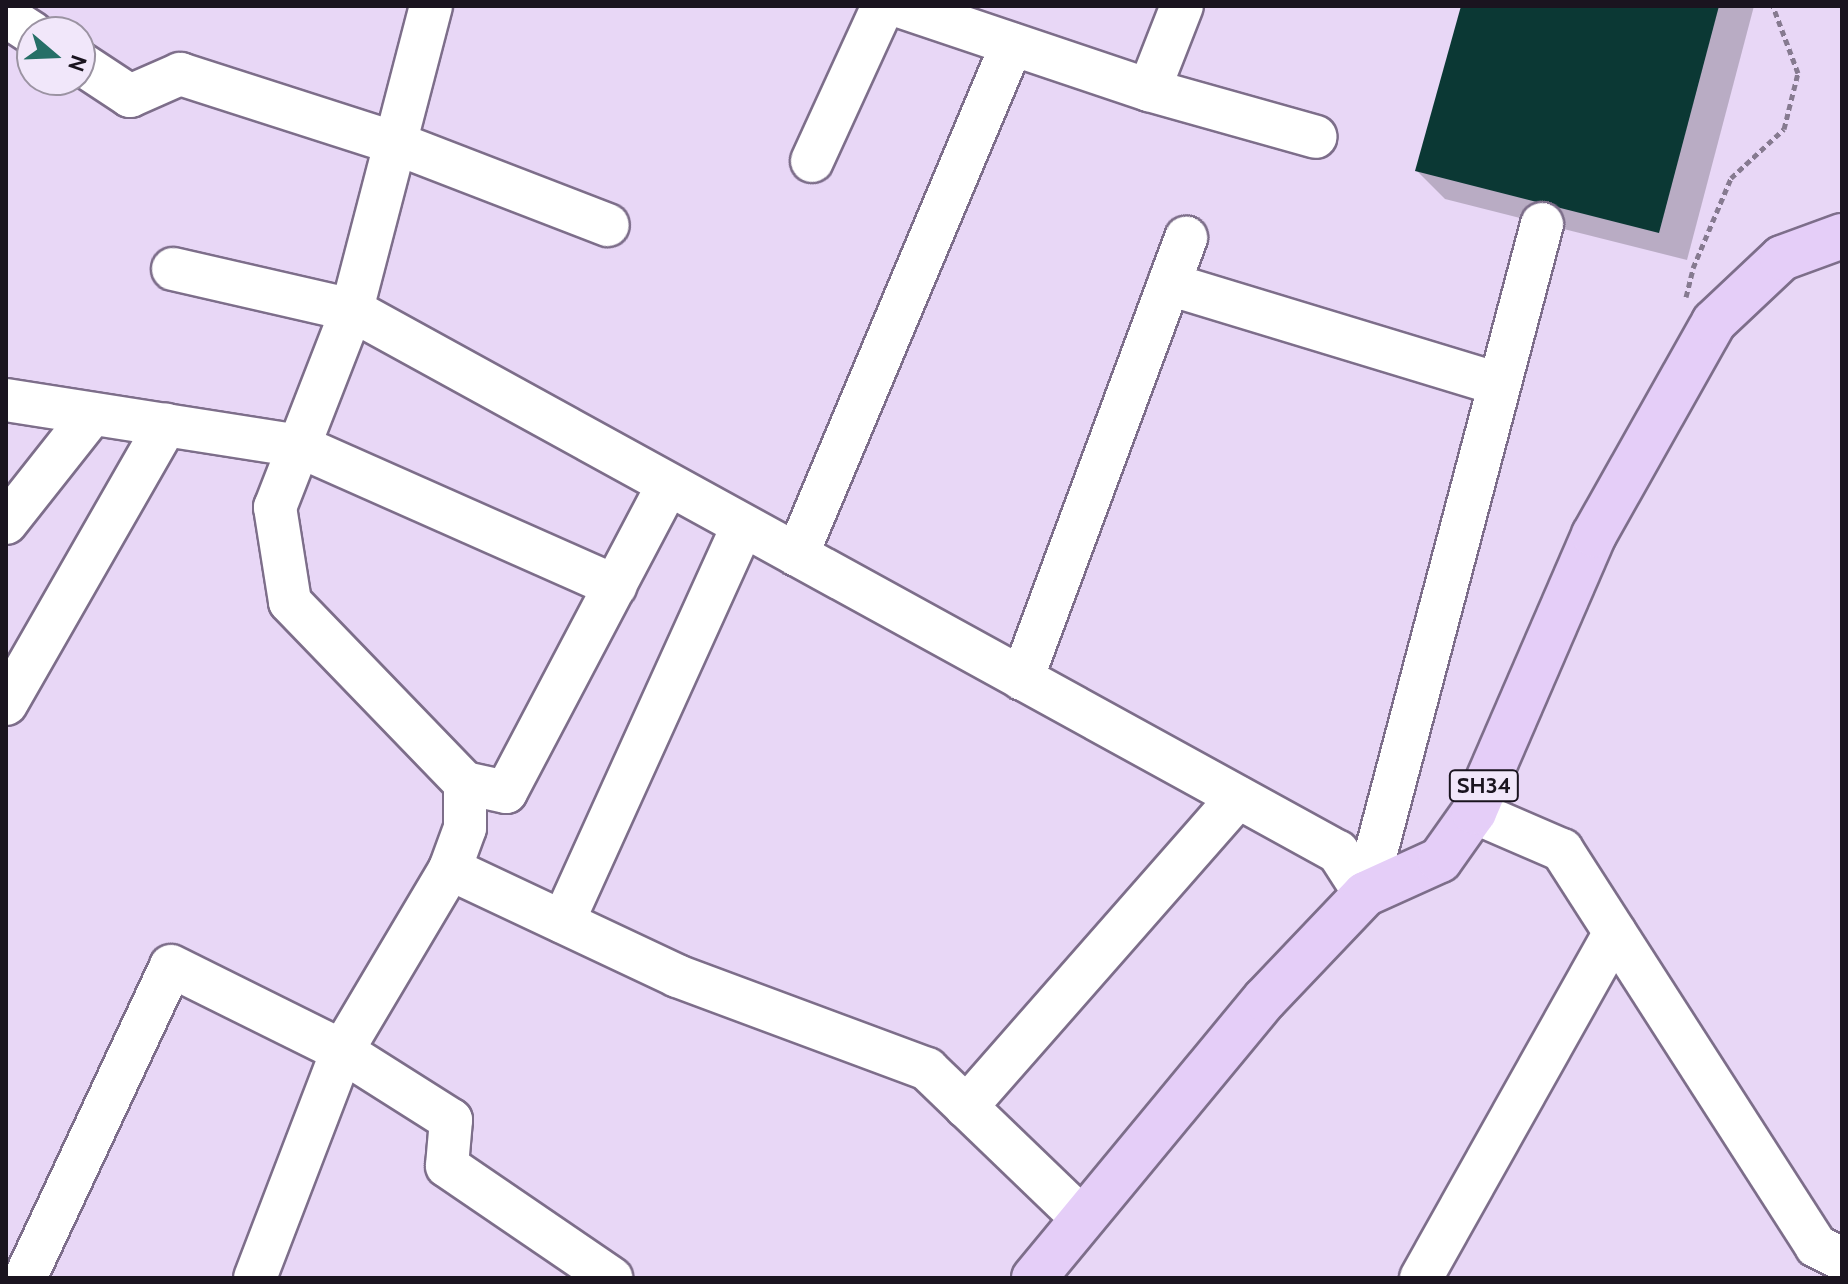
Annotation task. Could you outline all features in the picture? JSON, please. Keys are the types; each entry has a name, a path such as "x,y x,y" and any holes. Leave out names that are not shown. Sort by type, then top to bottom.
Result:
{"main road":[{"name":"SH34","path":"1034,1278 1265,999 1365,894 1440,860 1474,812 1594,535 1714,322 1782,258 1842,236"}],"street":[{"path":"431,6 352,310 275,507 290,602 465,783 506,792 668,485"},
{"path":"812,161 883,6"},
{"path":"899,6 1149,90 1316,137"},
{"path":"1149,90 1182,6"},
{"path":"797,555 1012,44"},
{"path":"96,74 130,96 180,74 395,143 608,225"},
{"path":"1365,894 1542,224"},
{"path":"1022,679 1186,237"},
{"path":"173,269 352,310 1338,852 1365,894"},
{"path":"1169,284 1499,384"},
{"path":"6,400 299,446 615,586"},
{"path":"6,523 92,414"},
{"path":"6,704 166,425"},
{"path":"563,922 743,526"},
{"path":"255,1278 342,1051 450,869 465,828 465,783"},
{"path":"966,1107 1238,797"},
{"path":"1474,812 1562,850 1822,1261"},
{"path":"450,869 677,976 927,1069 1083,1219"},
{"path":"1421,1278 1615,933"},
{"path":"25,1278 171,966 342,1051 451,1120 447,1166 611,1278"}],"path":[{"path":"1682,313 1693,268 1731,178 1784,129 1798,73 1773,6"}],"building":[{"path":"1461,6 1719,6 1659,233 1415,171"}]}
